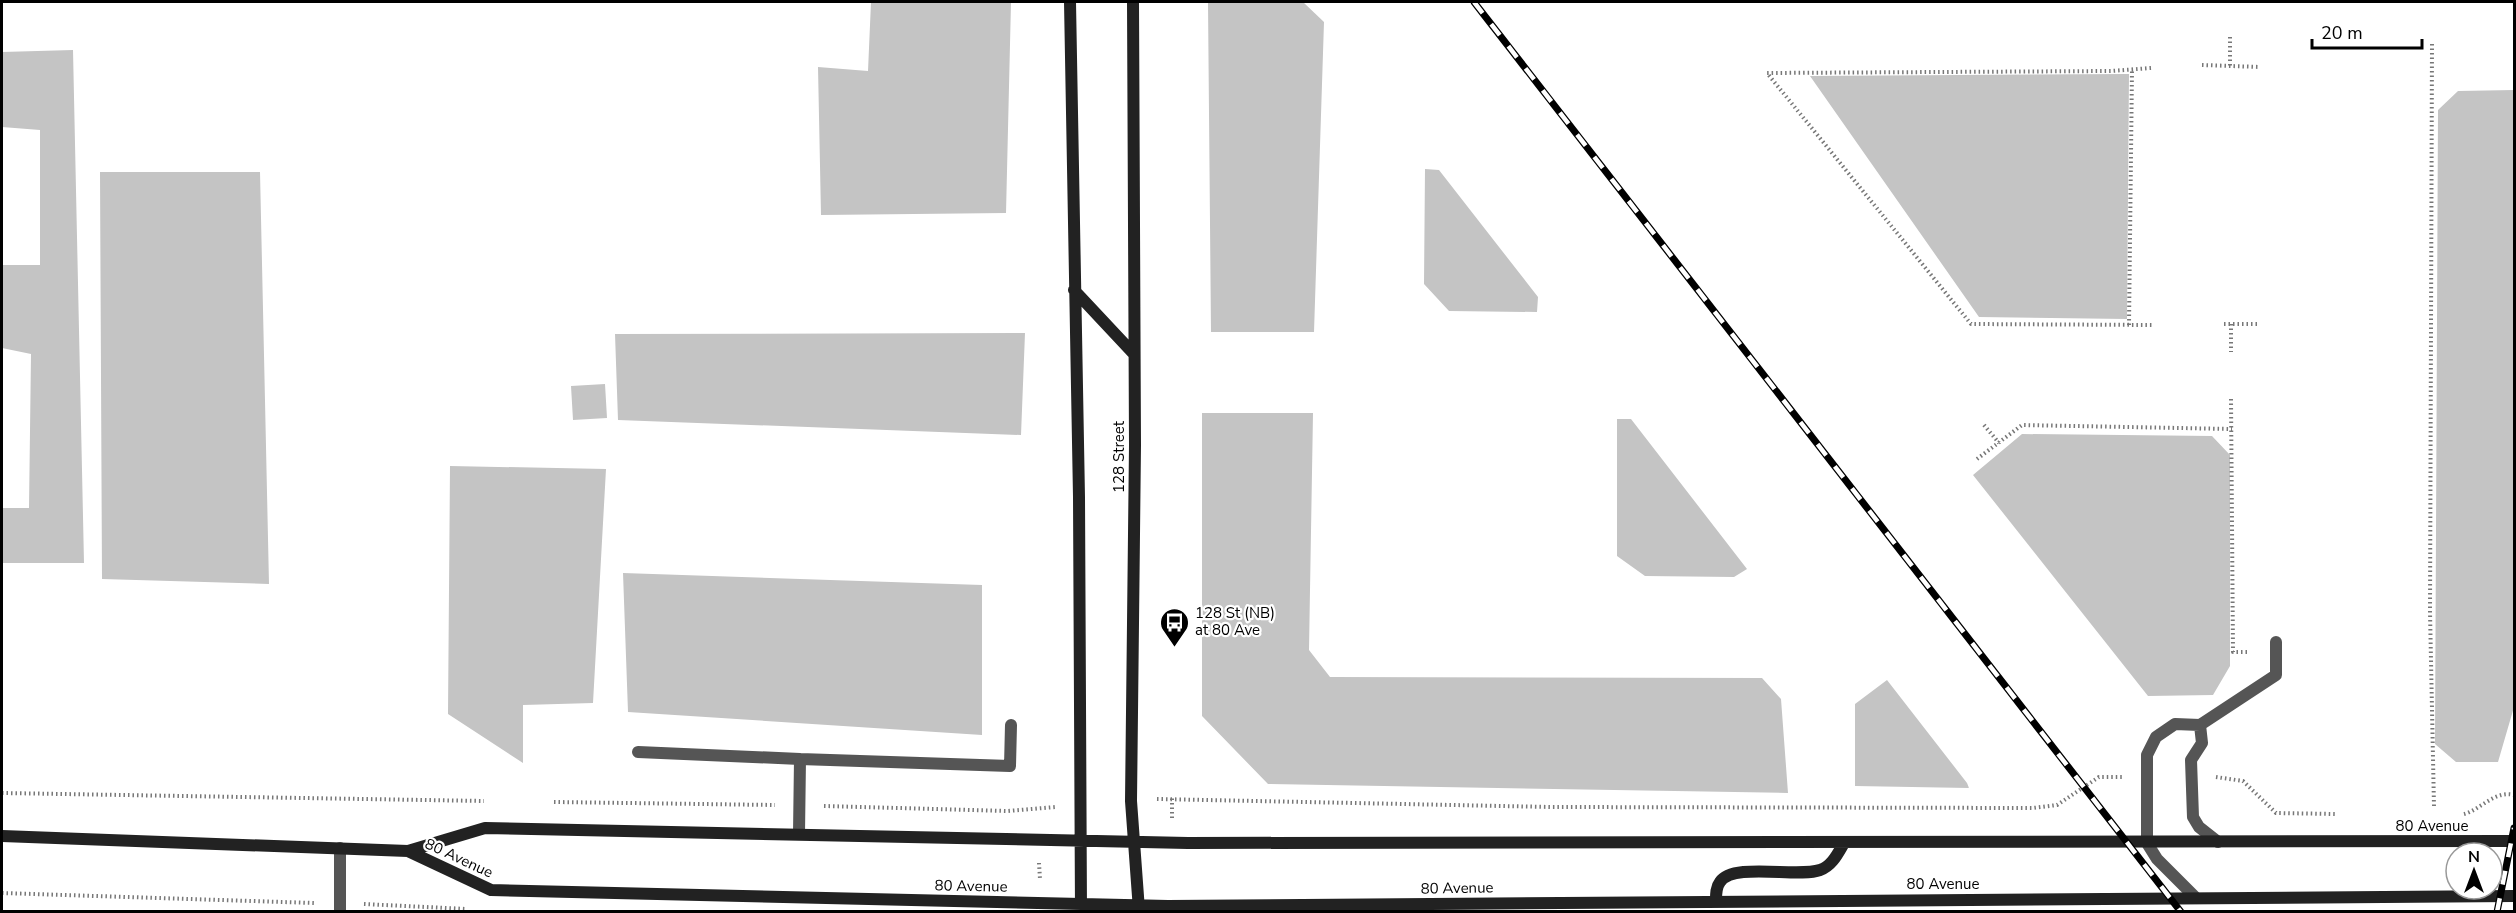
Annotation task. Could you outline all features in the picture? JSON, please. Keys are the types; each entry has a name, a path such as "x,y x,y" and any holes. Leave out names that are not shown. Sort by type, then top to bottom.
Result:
{"main road":[{"path":"1070,2 1079,497 1081,907"},
{"name":"128 Street","path":"1133,2 1135,445 1133,841 1139,908"},
{"path":"1074,290 1133,353"},
{"name":"80 Avenue","path":"2,836 408,851 485,828 1133,841 2147,843 2514,841"},
{"path":"1716,900 1717,888 1725,877 1740,873 1819,871 1831,864 1844,843"},
{"name":"80 Avenue","path":"408,851 491,890 1081,907 1716,900 2514,896"}],"lane":[{"path":"2196,898 2157,859 2147,843 2147,755 2156,737 2175,724 2200,725 2276,675 2276,642"},
{"path":"638,752 1010,766 1011,725"},
{"path":"2200,725 2202,743 2191,760 2193,818 2199,827 2218,842"},
{"path":"799,834 800,759"},
{"path":"340,848 340,912"}],"path":[{"path":"2230,38 2230,66"},
{"path":"2432,44 2430,612 2434,807"},
{"path":"2202,65 2260,67"},
{"path":"2151,68 1767,73 1971,324 2152,325"},
{"path":"2129,325 2132,69"},
{"path":"2224,324 2258,324"},
{"path":"2231,324 2231,351"},
{"path":"2231,399 2233,652 2251,652"},
{"path":"1984,425 1999,443"},
{"path":"1977,459 2022,425 2232,429"},
{"path":"1172,798 1551,807 2033,808 2057,805 2099,777 2128,777"},
{"path":"2214,777 2243,781 2276,813 2341,814"},
{"path":"2,793 490,801"},
{"path":"2454,816 2472,812 2483,802 2509,794 2514,795"},
{"path":"549,802 776,805"},
{"path":"825,806 1008,811 1036,808"},
{"path":"2,893 312,903"},
{"path":"363,904 477,909"}],"building":[{"path":"871,2 1011,2 1006,213 821,215 818,67 868,71"},
{"path":"1303,2 1324,22 1314,332 1211,332 1208,3"},
{"path":"73,50 84,563 2,563 2,508 29,508 31,354 2,348 2,265 40,265 40,130 2,127 2,52"},
{"path":"2129,74 2127,319 1979,317 1810,76"},
{"path":"2514,90 2514,707 2498,762 2456,762 2435,744 2438,110 2458,91"},
{"path":"1425,169 1439,170 1538,297 1537,312 1449,311 1424,284"},
{"path":"100,172 260,172 269,584 102,579"},
{"path":"1025,333 1021,435 618,420 615,334"},
{"path":"605,384 607,418 573,420 571,386"},
{"path":"1202,413 1313,413 1309,650 1330,677 1762,678 1781,699 1788,793 1268,784 1202,716"},
{"path":"1617,419 1631,419 1747,569 1734,577 1645,576 1617,556"},
{"path":"2022,434 2212,436 2230,455 2230,666 2213,695 2148,696 1973,475"},
{"path":"450,466 606,469 593,703 523,705 523,763 448,714"},
{"path":"623,573 982,585 982,735 628,712"},
{"path":"1887,680 1969,788 1855,786 1855,704"}],"railway":[{"path":"1474,2 2181,912"},
{"path":"2497,912 2514,828"}],"place":[{"name":"128 St (NB) at 80 Ave","path":"1174,648"}]}
